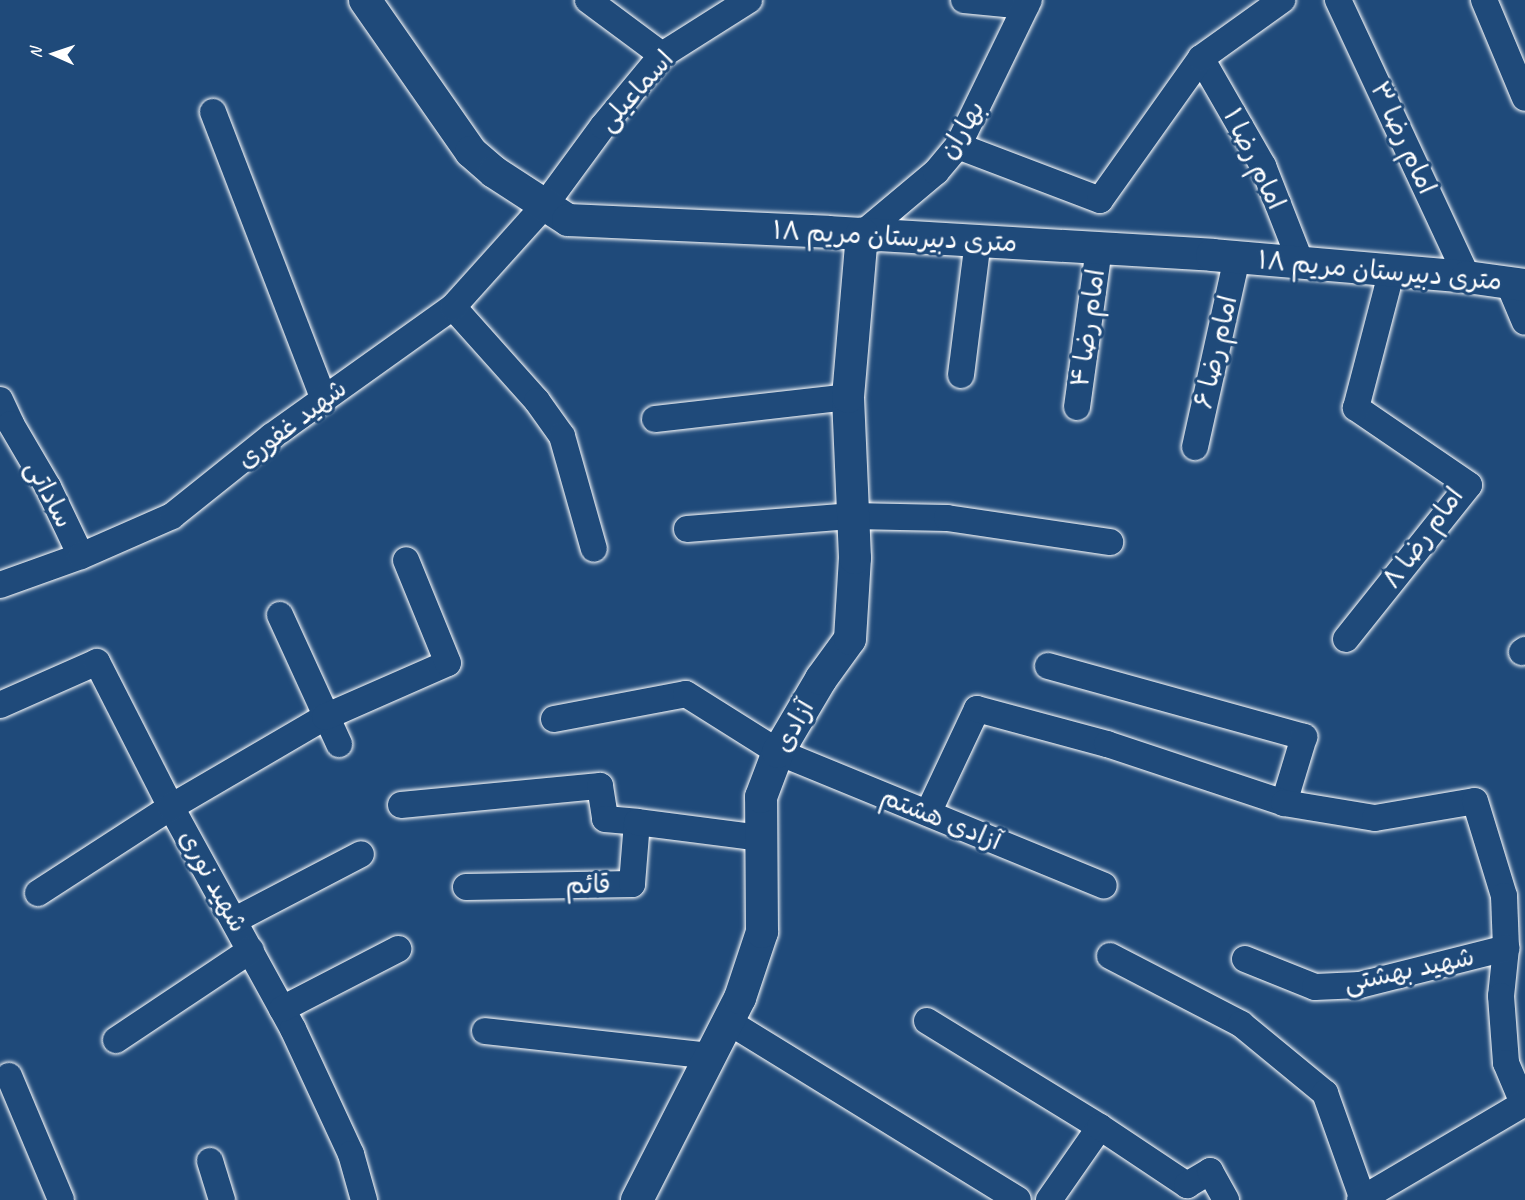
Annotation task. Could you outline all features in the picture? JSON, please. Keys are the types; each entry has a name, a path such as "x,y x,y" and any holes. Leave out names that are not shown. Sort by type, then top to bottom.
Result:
{"street":[{"name":"۱۸ متری دبیرستان مریم","path":"365,0 471,152 494,172 568,220 862,234 1237,258 1392,270 1516,284"},
{"path":"588,0 662,56"},
{"name":"اسماعیلی","path":"545,205 603,126 662,56 749,0"},
{"path":"964,0 1027,3"},
{"path":"958,146 1100,200 1206,54 1282,0"},
{"name":"امام رضا ۳","path":"1338,0 1467,277"},
{"path":"1484,0 1525,98"},
{"name":"بهاران","path":"862,234 936,172 958,146 1027,3"},
{"name":"امام رضا ۱","path":"1206,54 1263,166 1301,263"},
{"path":"213,112 324,399"},
{"name":"شهید غفوری","path":"0,585 81,556 172,516 272,436 453,307 545,205"},
{"name":"آزادی","path":"637,1200 729,1022 740,998 762,932 761,797 778,752 821,679 850,639 855,558 848,398 862,234"},
{"path":"961,375 978,241"},
{"name":"امام رضا ۴","path":"1077,407 1099,249"},
{"name":"امام رضا ۶","path":"1195,447 1237,258"},
{"name":"امام رضا ۸","path":"1346,639 1469,485 1356,408 1392,270"},
{"path":"1516,284 1525,322"},
{"path":"453,307 537,401 562,436 594,549"},
{"path":"655,419 848,398"},
{"name":"ساداتی","path":"0,400 11,424 48,487 81,556"},
{"path":"687,529 853,516 947,518 1110,542"},
{"path":"38,893 171,807 326,717 448,663 406,560"},
{"path":"280,615 339,744"},
{"name":"شهید نوری","path":"0,705 97,662 171,807 282,1009 351,1154 364,1200"},
{"path":"1048,666 1305,736 1284,803"},
{"name":"آزادی هشتم","path":"554,719 686,694 778,752 1104,886"},
{"path":"928,813 976,710 1107,744 1284,803 1375,818 1475,801 1504,896 1506,948 1501,996 1506,1063 1524,1103 1362,1200 1325,1093 1240,1023 1110,956"},
{"path":"401,805 600,786 604,819 760,838"},
{"name":"قائم","path":"466,887 632,884 637,822"},
{"path":"235,920 361,854"},
{"name":"شهید بهشتی","path":"1245,959 1315,987 1360,985 1506,948"},
{"path":"282,1009 398,949"},
{"path":"116,1040 251,950"},
{"path":"927,1021 1100,1127 1187,1185 1209,1171 1226,1200"},
{"path":"729,1022 1018,1200"},
{"path":"485,1031 711,1056"},
{"path":"9,1076 61,1200"},
{"path":"1049,1200 1100,1127"},
{"path":"210,1161 222,1200"}]}
